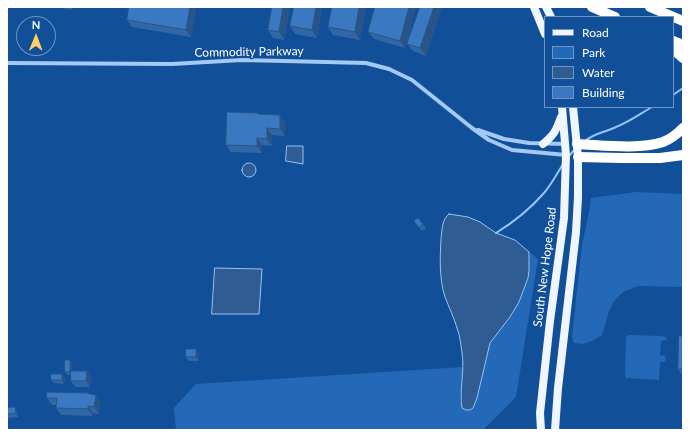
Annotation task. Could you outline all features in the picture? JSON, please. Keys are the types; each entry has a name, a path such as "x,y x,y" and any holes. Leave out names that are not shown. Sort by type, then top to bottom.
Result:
{"highway":[{"path":"592,7 613,16"},
{"path":"650,7 671,16"},
{"path":"674,50 683,58"},
{"path":"577,144 628,146 649,145 663,142 675,136 683,128"},
{"path":"578,157 660,158 683,155"}],"main road":[{"path":"536,10 544,31"},
{"name":"South New Hope Road","path":"555,430 558,388 576,232 578,157 574,108"},
{"path":"544,144 556,130 562,111"},
{"name":"South New Hope Road","path":"541,430 540,413 549,329 564,218 566,155 562,111"},
{"path":"565,144 577,144"},
{"path":"566,155 578,157"}],"street":[{"name":"Commodity Parkway","path":"7,63 172,64 242,60 366,63 389,69 412,80 489,140 512,150 566,155"},
{"name":"Commodity Parkway","path":"472,128 504,140 544,144 565,144"}],"green space":[{"path":"636,192 683,194 683,287 638,286 623,292 614,301 609,311 602,335 583,344 574,343 572,337 582,245 591,198"},
{"path":"529,252 538,259 516,397 483,430 176,430 174,408 196,384 463,367 460,400 462,408 477,398 490,343 510,317 519,302 528,278"},
{"path":"629,335 666,337 667,339 661,341 660,355 665,356 666,360 664,362 660,362 659,380 625,377 626,338"}],"water":[{"path":"287,146 303,146 303,164 286,161"},
{"path":"246,163 252,163 256,167 256,173 252,177 246,177 242,173 242,167"},
{"path":"449,214 468,217 480,222 496,233 515,240 529,252 528,278 519,302 510,317 490,343 477,398 473,408 470,410 462,408 461,394 463,360 461,344 456,324 443,290 440,268 442,228 445,219"},
{"path":"215,268 262,269 259,314 212,314"}],"building":[{"path":"129,7 190,7 186,30 127,20"},
{"path":"272,7 283,7 279,32 268,30"},
{"path":"294,7 316,7 312,30 290,26"},
{"path":"332,7 359,7 355,32 328,27"},
{"path":"375,7 409,7 400,41 368,32"},
{"path":"420,7 434,7 420,48 407,44"},
{"path":"227,112 280,115 280,129 267,128 267,139 257,138 257,146 226,145"},
{"path":"418,218 423,224 419,228 414,221"},
{"path":"679,336 683,336 683,369 678,369"},
{"path":"186,349 196,349 196,357 186,357"},
{"path":"65,360 70,360 70,372 65,372"},
{"path":"71,371 87,371 86,381 71,381"},
{"path":"51,374 62,374 62,380 51,380"},
{"path":"47,392 89,393 96,395 94,407 88,406 88,409 56,408 57,398 47,398"},
{"path":"15,407 16,413 7,414 7,408"}],"waterway":[{"path":"674,94 683,88"},
{"path":"585,141 596,134 625,123 650,108"},
{"path":"569,156 575,149"},
{"path":"496,233 522,215 539,199 563,164"}]}
